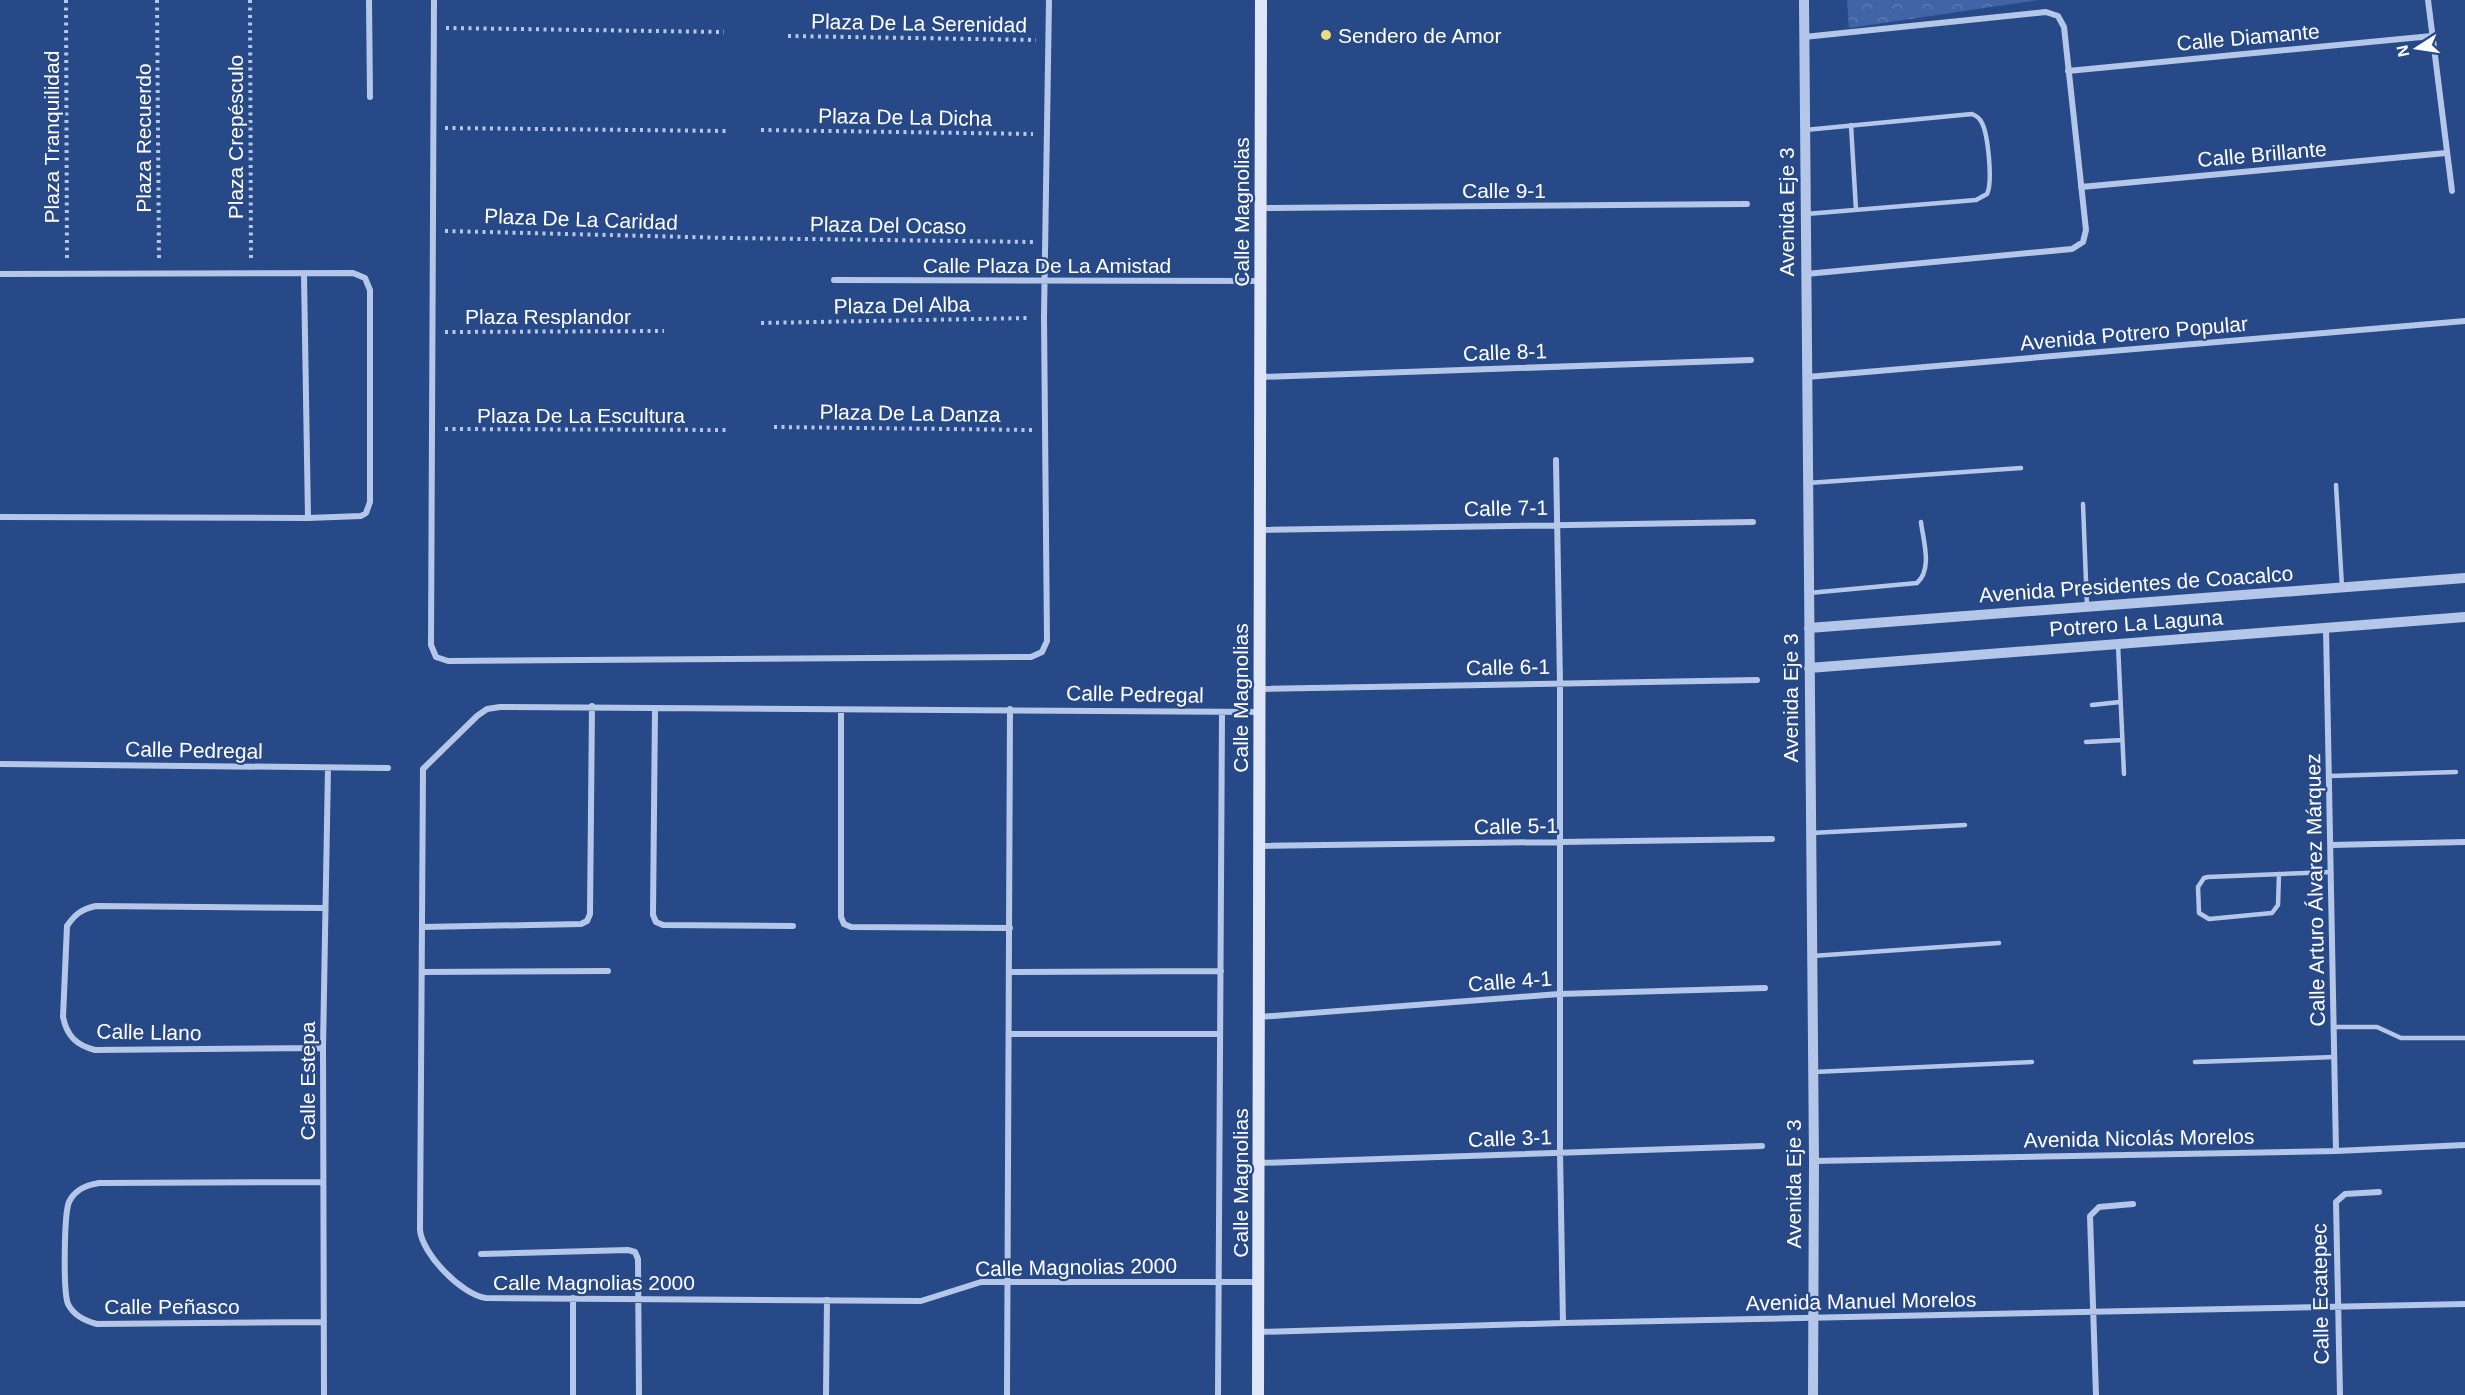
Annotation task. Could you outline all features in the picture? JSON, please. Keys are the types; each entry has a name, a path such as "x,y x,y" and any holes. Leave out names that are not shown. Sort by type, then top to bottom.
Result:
{"main road":[{"name":"Calle Magnolias","path":"1258,1395 1261,0"}],"street":[{"path":"369,0 370,97"},
{"path":"434,0 431,645 436,657 448,662 1037,656 1046,647 1044,318 1049,0"},
{"name":"Avenida Eje 3","path":"1804,0 1814,1395"},
{"path":"2428,0 2452,191"},
{"path":"1804,37 2046,12 2058,16 2064,27 2086,230 2083,242 2072,249 1806,274"},
{"name":"Calle Diamante","path":"2068,71 2432,36"},
{"name":"Calle Brillante","path":"2081,187 2446,153"},
{"name":"Calle 9-1","path":"1260,208 1747,204"},
{"path":"0,274 360,274 369,283 370,290 369,507 366,513 355,518 0,517"},
{"path":"304,275 308,518"},
{"name":"Calle Plaza De La Amistad","path":"834,280 1260,281"},
{"name":"Avenida Potrero Popular","path":"1807,376 2465,321"},
{"name":"Calle 8-1","path":"1260,377 1751,360"},
{"path":"1556,460 1560,683 1559,994 1563,1323"},
{"name":"Calle 7-1","path":"1259,530 1753,522"},
{"name":"Avenida Presidentes de Coacalco","path":"1809,628 2465,578"},
{"name":"Potrero La Laguna","path":"1809,668 2465,617"},
{"name":"Calle Arturo Álvarez Márquez","path":"2326,628 2336,1151"},
{"name":"Calle 6-1","path":"1260,689 1757,680"},
{"path":"422,927 581,924 587,921 590,914 592,706 655,708 653,915 656,922 663,925 793,926"},
{"name":"Calle Magnolias 2000","path":"592,706 487,709 423,769 420,1230 422,1242 429,1253 462,1288 473,1295 486,1298 921,1301 970,1284 1259,1282"},
{"name":"Calle Pedregal","path":"655,708 1260,712"},
{"path":"1007,1395 1010,709"},
{"path":"841,710 841,917 844,924 851,927 1010,928"},
{"path":"1218,1395 1222,712"},
{"name":"Calle Pedregal","path":"0,764 388,768"},
{"name":"Calle Estepa","path":"324,1395 323,1048 328,768"},
{"name":"Calle 5-1","path":"1260,846 1772,840"},
{"path":"2331,845 2465,842"},
{"name":"Calle Llano","path":"323,1048 95,1050 83,1047 73,1040 66,1029 63,1017 67,926 74,916 84,909 96,906 325,908"},
{"path":"422,972 608,971"},
{"path":"1010,972 1221,971"},
{"name":"Calle 4-1","path":"1259,1017 1559,994 1765,988"},
{"path":"1009,1034 1220,1034"},
{"name":"Avenida Nicolás Morelos","path":"1814,1161 2336,1151 2465,1145"},
{"name":"Calle 3-1","path":"1260,1163 1762,1146"},
{"name":"Calle Peñasco","path":"323,1182 99,1183 87,1185 76,1192 69,1202 66,1215 65,1290 68,1303 74,1313 85,1321 97,1323 324,1322"},
{"name":"Calle Ecatepec","path":"2340,1395 2336,1202 2344,1194 2379,1192"},
{"path":"2096,1395 2090,1216 2099,1207 2133,1204"},
{"path":"481,1254 632,1251 638,1259 639,1395"},
{"path":"573,1298 573,1395"},
{"path":"826,1395 827,1300"},
{"name":"Avenida Manuel Morelos","path":"1258,1332 1563,1323 2465,1304"}],"lane":[{"path":"1805,130 1972,114 1978,117 1984,128 1990,181 1987,194 1976,200 1806,214"},
{"path":"1851,125 1856,210"},
{"path":"1808,483 2021,468"},
{"path":"2336,486 2342,587"},
{"path":"2083,504 2087,607"},
{"path":"1809,593 1917,583 1922,578 1926,566 1921,522"},
{"path":"2118,644 2124,774"},
{"path":"2092,705 2120,702"},
{"path":"2086,742 2122,740"},
{"path":"2330,776 2456,772"},
{"path":"1811,833 1965,825"},
{"path":"2279,874 2277,908 2272,914 2209,919 2201,916 2198,887 2204,878 2279,874 2331,872"},
{"path":"1812,956 1999,943"},
{"path":"2334,1027 2377,1027 2401,1038 2465,1038"},
{"path":"2195,1062 2334,1058"},
{"path":"1811,1072 2032,1062"}],"path":[{"name":"Plaza Tranquilidad","path":"66,0 67,275"},
{"name":"Plaza Recuerdo","path":"157,0 159,275"},
{"name":"Plaza Crepésculo","path":"250,0 251,275"},
{"path":"434,28 724,32"},
{"name":"Plaza De La Serenidad","path":"788,36 1049,40"},
{"path":"432,128 729,131"},
{"name":"Plaza De La Dicha","path":"761,130 1047,135"},
{"name":"Plaza De La Caridad","path":"432,230 730,238"},
{"name":"Plaza Del Ocaso","path":"730,238 1046,243"},
{"name":"Plaza Del Alba","path":"761,323 1044,318"},
{"name":"Plaza Resplandor","path":"432,332 664,331"},
{"name":"Plaza De La Danza","path":"774,427 1045,430"},
{"name":"Plaza De La Escultura","path":"432,429 729,430"}],"green space":[{"path":"1847,0 2039,0 1849,28"}],"place":[{"name":"Sendero de Amor","path":"1326,35"}]}
